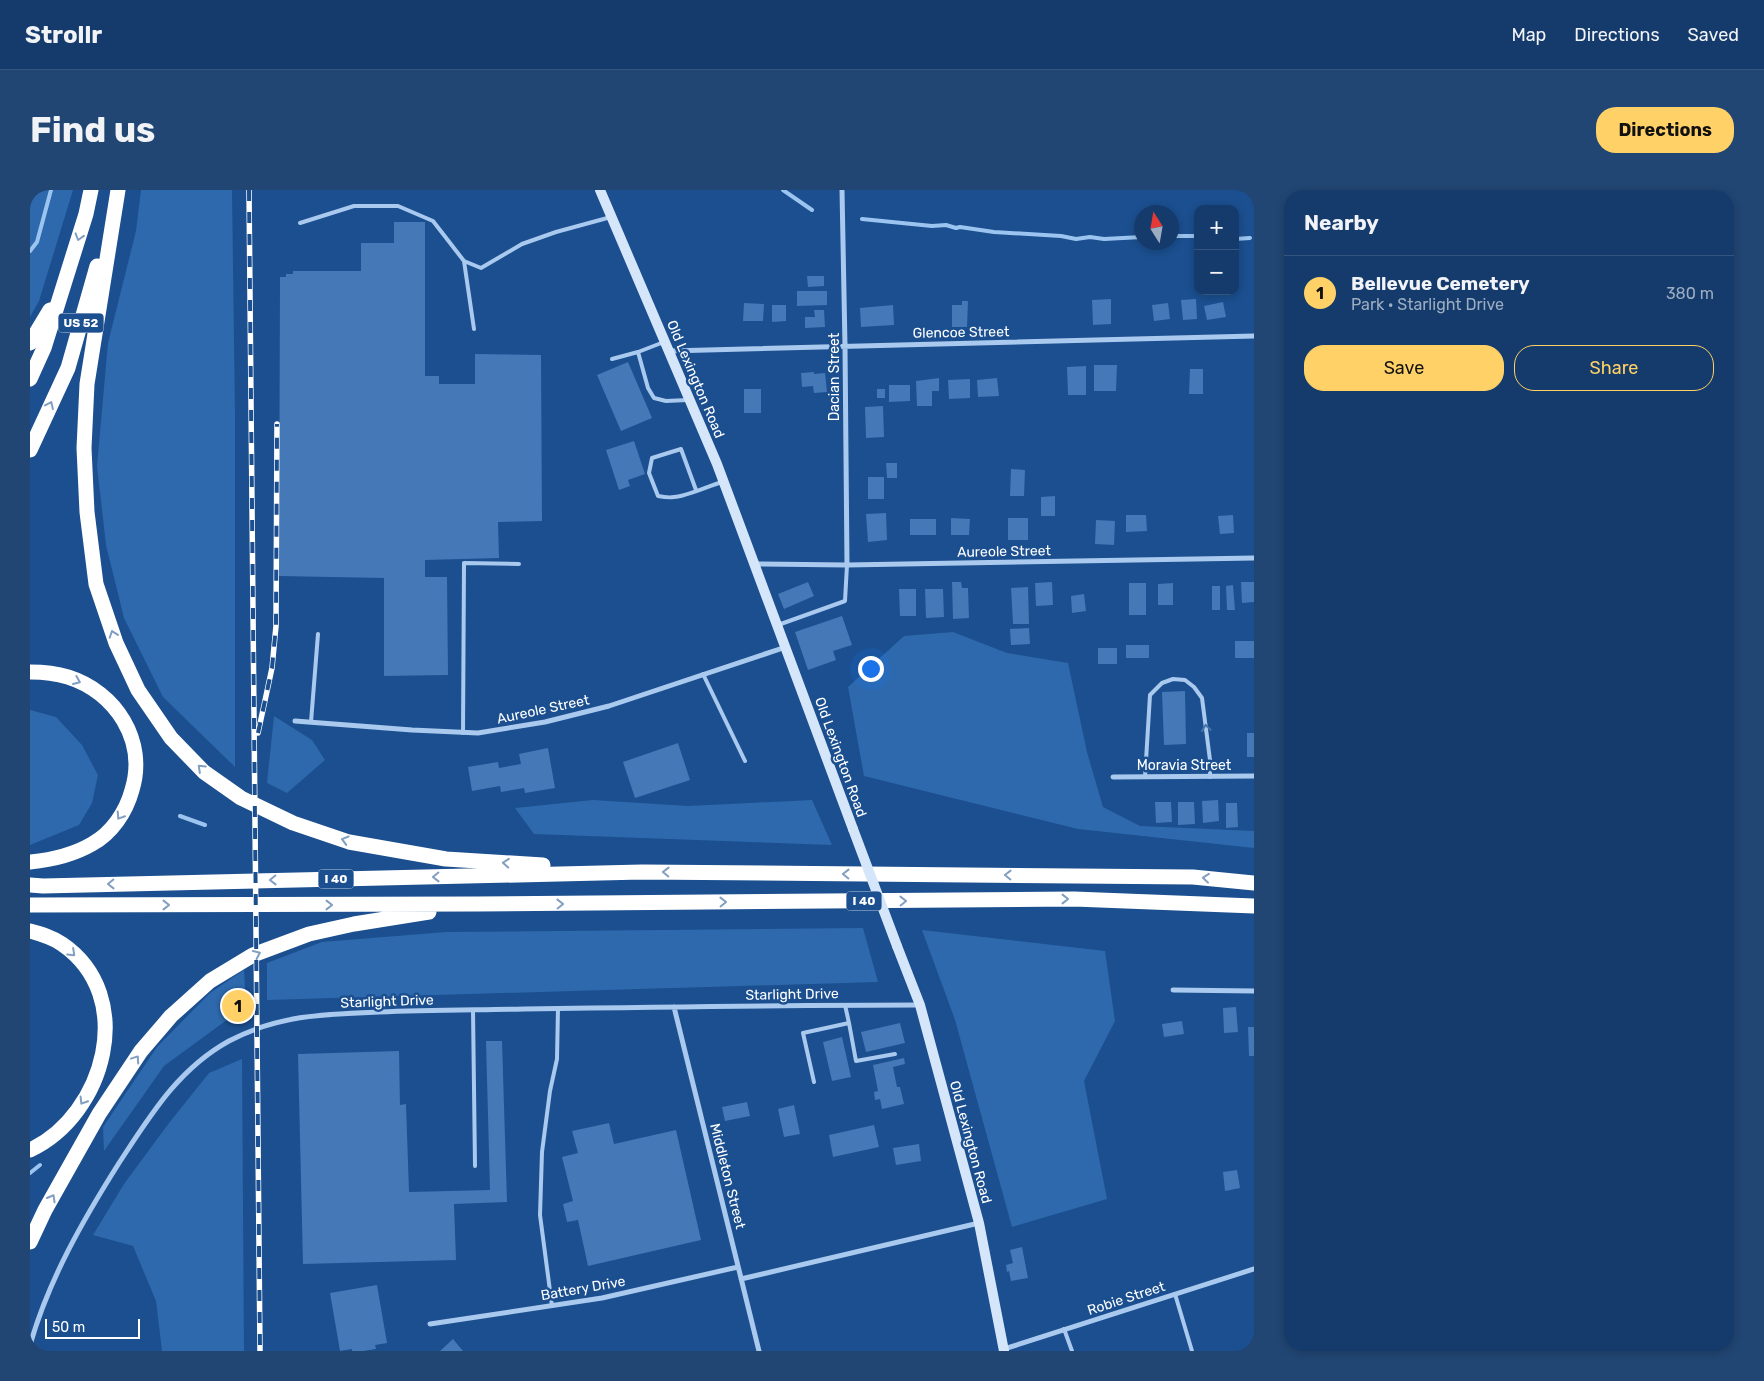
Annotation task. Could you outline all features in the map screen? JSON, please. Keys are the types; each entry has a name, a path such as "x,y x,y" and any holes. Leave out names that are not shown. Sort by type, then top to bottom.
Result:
{"highway":[{"name":"US 52","path":"30,379 44,348 86,214 91,190"},
{"name":"US 52","path":"30,450 68,368 117,190"},
{"path":"117,190 87,384 84,448 87,512 96,584 116,643 138,690 171,738 204,772 241,798 293,824 349,842 446,859 642,872"},
{"path":"30,343 62,290"},
{"path":"30,672 45,672 69,678 93,689 107,700 120,715 129,731 136,761 135,778 128,803 110,830 92,844 73,853 48,860 30,862"},
{"name":"I 40","path":"30,885 642,872 1193,877 1254,884"},
{"name":"I 40","path":"30,905 477,904 1074,899 1253,906"},
{"path":"30,1242 45,1210 99,1114 141,1051 171,1016 210,981 253,955 309,934 354,924 477,904"},
{"path":"30,931 61,943 75,954 96,982 102,998 105,1024 102,1056 98,1073 91,1089 67,1122 47,1140 30,1150"}],"main road":[{"name":"Old Lexington Road","path":"600,190 724,481 920,1005 979,1223 1004,1350"}],"street":[{"name":"Dacian Street","path":"842,190 847,565"},
{"name":"Glencoe Street","path":"667,346 845,346 1254,336"},
{"name":"Aureole Street","path":"755,564 847,565 1254,558"},
{"name":"Aureole Street","path":"295,721 478,733 546,722 609,706 786,647"},
{"name":"Moravia Street","path":"1113,777 1254,776"},
{"path":"1173,990 1254,991"},
{"name":"Starlight Drive","path":"30,1345 52,1282 72,1241 149,1117 189,1068 207,1054 256,1028 293,1018 322,1014 558,1008 920,1005"},
{"name":"Middleton Street","path":"674,1007 759,1351"},
{"path":"741,1279 979,1223"},
{"name":"Battery Drive","path":"430,1324 602,1298 738,1267"},
{"name":"Robie Street","path":"1004,1350 1254,1269"}],"lane":[{"path":"300,223 354,206 398,206 433,221 464,261 474,329"},
{"path":"464,261 481,268 522,244 611,216"},
{"path":"612,359 667,346"},
{"path":"638,352 648,388 654,398 666,401 689,399"},
{"path":"696,490 681,449 652,458 649,473 658,496 675,497 724,481"},
{"path":"463,732 464,563 519,564"},
{"path":"778,625 845,600 847,565"},
{"path":"311,722 318,634"},
{"path":"703,674 745,761"},
{"path":"1144,777 1150,695 1162,683 1173,679 1185,680 1194,686 1202,698 1210,760 1210,776"},
{"path":"846,1005 856,1061 895,1054"},
{"path":"552,1306 541,1206 542,1152 550,1091 557,1060 558,1008"},
{"path":"473,1010 475,1166"},
{"path":"814,1082 803,1033 849,1023"},
{"path":"1175,1294 1192,1351"},
{"path":"1064,1329 1072,1351"}],"shaded area":[{"path":"30,190 73,190 39,301 30,317"},
{"path":"141,190 232,190 235,415 235,767 163,697 124,618 106,545 97,466 108,343 136,231"},
{"path":"953,632 1007,653 1068,663 1087,752 1103,807 1140,826 1254,831 1254,848 1078,829 864,776 848,687 904,636"},
{"path":"30,710 56,717 82,745 98,775 92,803 79,825 30,845"},
{"path":"274,716 312,740 325,760 287,793 267,783"},
{"path":"593,800 688,806 812,800 832,845 534,834 515,808"},
{"path":"863,928 878,982 267,1000 267,963 322,942 446,932"},
{"path":"922,930 1105,951 1115,1021 1084,1081 1107,1199 1012,1227 955,1020"},
{"path":"244,970 246,1006 164,1066 104,1151 103,1127 157,1047 210,993"},
{"path":"242,1059 244,1351 162,1351 156,1301 133,1246 93,1235 124,1184 209,1073"}],"building":[{"path":"394,222 425,222 425,376 439,376 439,384 475,384 475,354 541,355 542,521 498,522 499,558 425,560 425,577 447,577 448,675 384,676 384,578 279,576 280,277 286,277 286,274 293,274 293,271 361,271 361,243 394,243"},
{"path":"807,276 824,276 824,286 808,287"},
{"path":"797,291 827,291 827,305 797,306"},
{"path":"1111,299 1111,324 1093,325 1092,300"},
{"path":"1196,299 1197,319 1183,320 1181,300"},
{"path":"962,301 968,301 967,327 952,327 952,305 962,305"},
{"path":"1223,302 1226,317 1207,320 1204,306"},
{"path":"744,303 764,304 763,321 743,321"},
{"path":"1168,303 1170,319 1154,321 1152,305"},
{"path":"772,305 786,305 786,321 772,322"},
{"path":"893,305 894,325 861,327 860,308"},
{"path":"814,310 824,310 825,327 805,328 805,317 815,317"},
{"path":"628,362 652,418 621,431 597,375"},
{"path":"1094,365 1117,365 1116,391 1094,391"},
{"path":"1086,366 1086,395 1068,395 1067,367"},
{"path":"1190,369 1203,369 1203,394 1189,394"},
{"path":"814,372 814,374 825,373 827,392 814,393 813,386 802,387 801,373"},
{"path":"939,378 939,391 932,391 932,406 917,406 916,381"},
{"path":"997,378 999,396 978,397 977,380"},
{"path":"970,379 970,398 949,399 948,380"},
{"path":"889,385 910,385 910,401 889,402"},
{"path":"744,389 761,389 761,413 744,413"},
{"path":"877,389 885,389 885,398 877,398"},
{"path":"883,406 884,437 866,438 865,407"},
{"path":"634,441 645,474 628,480 630,486 619,490 606,450"},
{"path":"886,463 897,463 897,478 887,478"},
{"path":"1011,469 1025,470 1024,496 1010,496"},
{"path":"868,477 884,477 884,499 868,499"},
{"path":"1055,496 1055,516 1041,516 1041,497"},
{"path":"886,513 887,540 868,542 866,514"},
{"path":"1126,515 1146,515 1147,531 1126,532"},
{"path":"1233,515 1234,533 1220,534 1218,516"},
{"path":"951,518 970,519 969,535 951,535"},
{"path":"1008,518 1028,518 1028,540 1008,540"},
{"path":"910,519 936,519 936,535 910,535"},
{"path":"1096,520 1115,521 1114,545 1095,544"},
{"path":"808,582 814,596 784,609 778,594"},
{"path":"952,582 961,582 962,588 968,588 969,618 953,619"},
{"path":"1052,582 1053,605 1036,606 1035,583"},
{"path":"1241,582 1254,582 1254,602 1242,603"},
{"path":"1129,583 1146,583 1146,615 1129,615"},
{"path":"1173,583 1173,605 1158,605 1158,584"},
{"path":"1233,585 1235,610 1227,610 1226,586"},
{"path":"1212,586 1220,586 1220,610 1212,610"},
{"path":"1028,587 1029,624 1013,624 1011,588"},
{"path":"899,589 916,589 916,616 900,616"},
{"path":"925,589 943,589 944,617 926,618"},
{"path":"1084,594 1086,611 1072,613 1071,596"},
{"path":"842,616 852,645 833,651 836,660 808,670 795,632"},
{"path":"1029,628 1030,644 1011,645 1010,629"},
{"path":"1235,641 1254,641 1254,658 1235,658"},
{"path":"1126,645 1149,645 1149,658 1126,658"},
{"path":"1098,648 1117,648 1117,664 1098,664"},
{"path":"1185,691 1186,744 1164,745 1162,692"},
{"path":"1247,733 1254,733 1254,757 1247,757"},
{"path":"678,743 690,780 635,798 623,762"},
{"path":"548,748 555,788 525,793 524,788 501,792 500,786 472,791 468,767 498,762 499,768 521,764 519,754"},
{"path":"1218,800 1219,821 1203,823 1202,801"},
{"path":"1155,802 1171,802 1172,822 1156,823"},
{"path":"1178,802 1194,802 1195,824 1178,825"},
{"path":"1226,803 1237,803 1238,827 1226,828"},
{"path":"1236,1007 1238,1032 1224,1033 1223,1008"},
{"path":"1182,1021 1184,1034 1164,1037 1162,1024"},
{"path":"900,1023 905,1043 866,1052 861,1032"},
{"path":"1248,1027 1254,1027 1254,1056 1249,1056"},
{"path":"842,1037 851,1077 832,1081 823,1042"},
{"path":"486,1041 502,1041 507,1202 454,1204 456,1260 303,1264 298,1054 399,1051 400,1105 406,1104 409,1192 490,1190"},
{"path":"904,1058 905,1064 893,1067 897,1087 900,1087 904,1104 882,1109 880,1099 875,1100 874,1092 878,1091 873,1065"},
{"path":"747,1102 750,1116 725,1121 722,1107"},
{"path":"794,1105 800,1134 784,1137 778,1109"},
{"path":"609,1123 614,1144 676,1130 701,1240 588,1266 578,1220 567,1222 563,1204 573,1201 562,1157 578,1153 572,1131"},
{"path":"874,1125 879,1147 833,1157 829,1135"},
{"path":"919,1144 921,1161 896,1165 893,1148"},
{"path":"1237,1170 1240,1188 1225,1191 1223,1172"},
{"path":"1022,1247 1028,1278 1011,1281 1006,1265 1013,1263 1010,1250"},
{"path":"377,1285 387,1343 375,1345 376,1349 340,1351 330,1293"},
{"path":"453,1339 463,1351 440,1351"}],"waterway":[{"path":"30,251 37,242 51,190"},
{"path":"783,190 812,210"},
{"path":"862,219 932,226 946,225 956,228 1061,236 1076,239 1090,237 1104,239 1134,237"},
{"path":"1179,236 1194,236"},
{"path":"1239,239 1250,238"},
{"path":"180,816 205,825"},
{"path":"30,1173 40,1165"}],"railway":[{"path":"249,190 260,1351"},
{"path":"258,733 272,668 276,626 277,424"}],"place":[{"name":"Bellevue Cemetery","path":"238,1006"}]}
